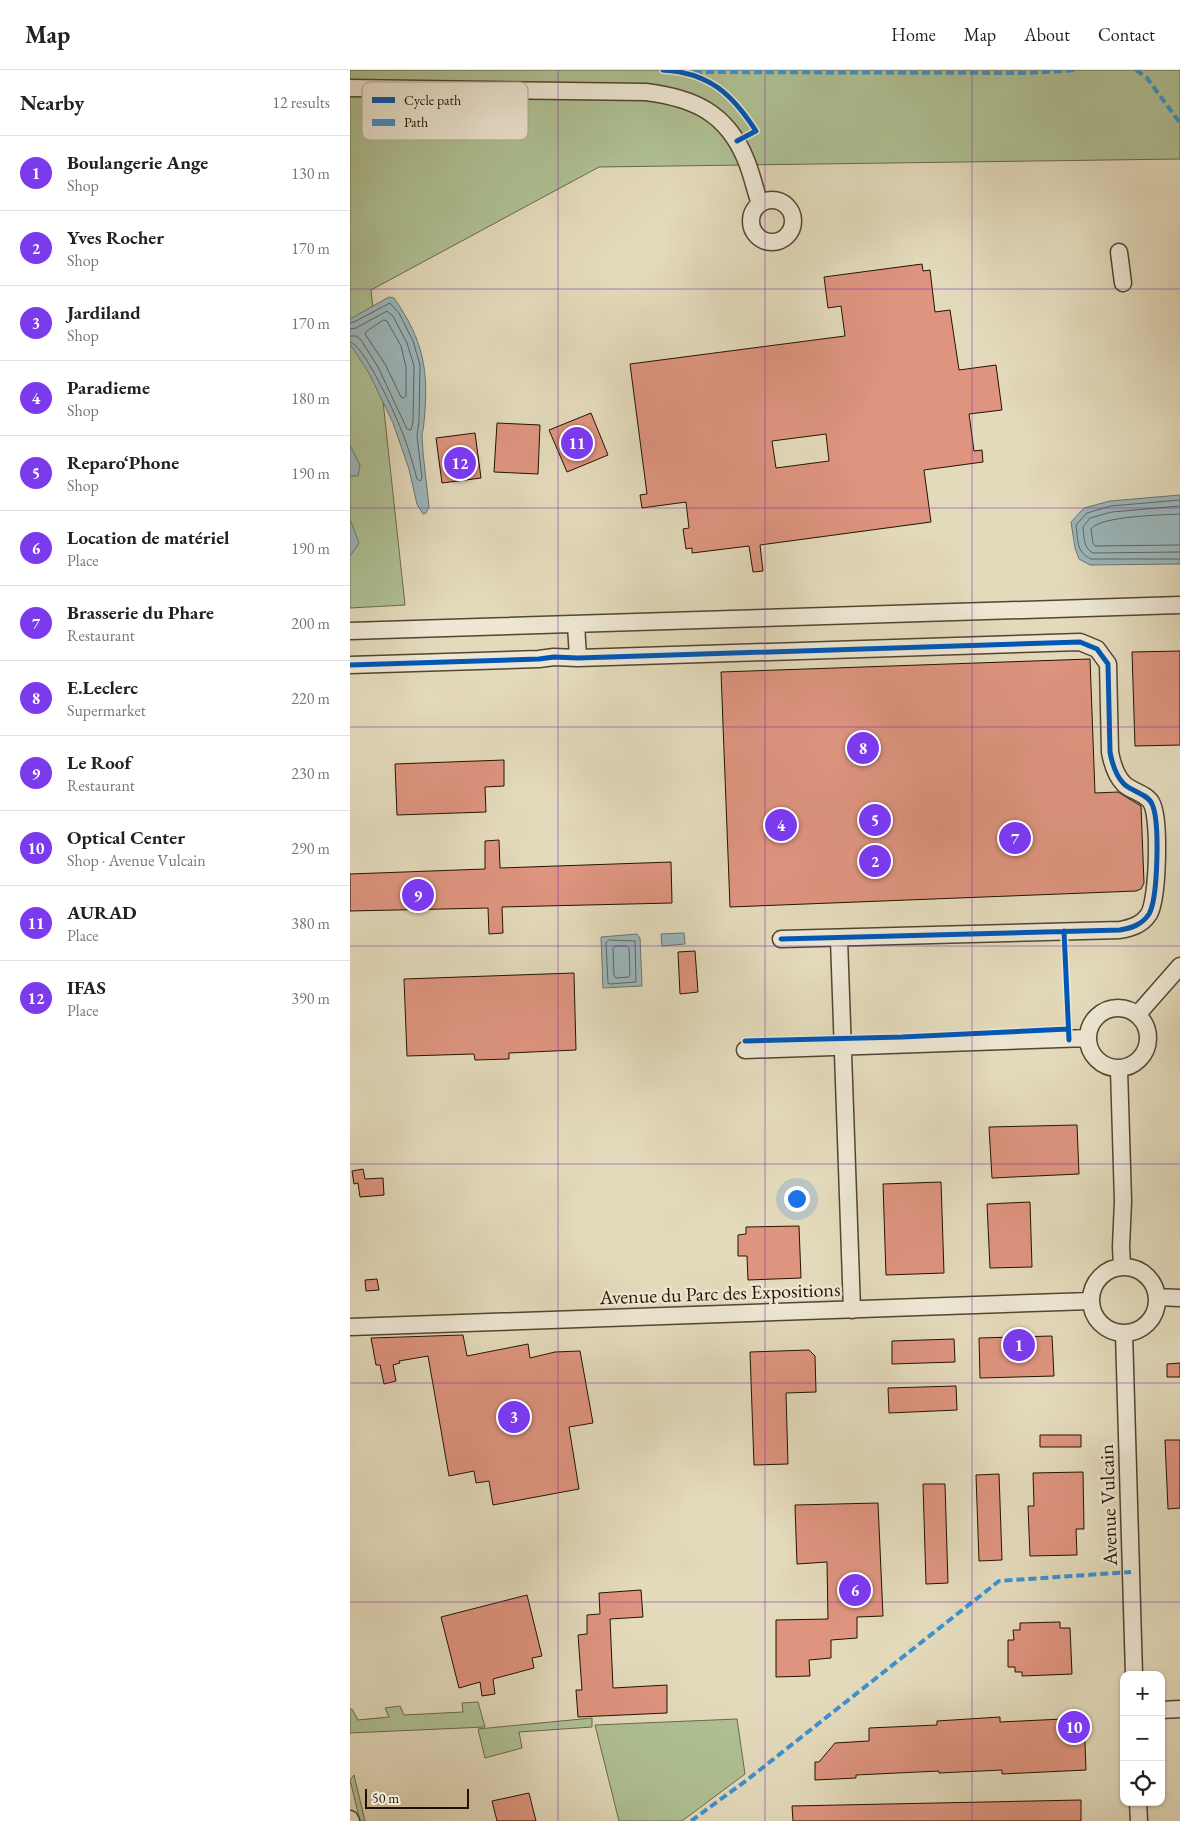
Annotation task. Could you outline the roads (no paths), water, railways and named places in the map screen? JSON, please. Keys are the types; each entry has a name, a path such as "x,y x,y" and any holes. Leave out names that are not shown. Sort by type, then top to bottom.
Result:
{"street":[{"path":"528,90 646,92 681,98 713,115 723,123 737,141 747,160 760,204"},
{"path":"1119,252 1123,283"},
{"path":"350,631 1180,605"},
{"path":"576,624 578,658"},
{"path":"350,664 1080,642 1097,649 1108,664 1110,752 1113,766 1124,783 1151,801 1156,816 1155,894 1154,902 1148,915 1132,928 1120,930 839,939 781,939"},
{"path":"839,939 852,1310"},
{"path":"1137,1015 1180,966"},
{"path":"1110,1009 1129,1010 1137,1015 1147,1030 1146,1048 1142,1056 1136,1063 1128,1067 1109,1067 1100,1063 1089,1048 1089,1029 1094,1020 1101,1013 1110,1009"},
{"path":"745,1050 1088,1038"},
{"path":"1119,1068 1122,1266"},
{"path":"1122,1266 1136,1269 1146,1275 1153,1283 1157,1297 1153,1316 1146,1324 1137,1330 1124,1333 1105,1328 1097,1320 1090,1301 1092,1289 1097,1279 1105,1272 1122,1266"},
{"path":"1157,1297 1180,1298"},
{"name":"Avenue du Parc des Expositions","path":"350,1327 1090,1301"},
{"name":"Avenue Vulcain","path":"1124,1333 1134,1671"},
{"path":"1165,1710 1180,1709"},
{"path":"1138,1806 1138,1821"}],"water":[{"path":"389,297 394,298 412,328 418,343 425,372 426,387 422,437 429,507 426,513 423,514 417,504 409,469 393,423 369,373 350,344 350,319"},
{"path":"350,445 360,465 358,476 350,476"},
{"path":"1180,495 1180,564 1090,565 1079,559 1075,548 1071,522 1084,508 1110,501"},
{"path":"350,519 359,543 350,556"},
{"path":"684,933 685,944 662,946 661,934"},
{"path":"637,934 640,938 642,986 603,988 601,937"}],"place":[{"name":"AURAD","path":"577,443"},
{"name":"IFAS","path":"460,463"},
{"name":"E.Leclerc","path":"863,748"},
{"name":"Reparo‘Phone","path":"875,820"},
{"name":"Paradieme","path":"781,825"},
{"name":"Brasserie du Phare","path":"1015,838"},
{"name":"Yves Rocher","path":"875,861"},
{"name":"Le Roof","path":"418,895"},
{"name":"Boulangerie Ange","path":"1019,1345"},
{"name":"Jardiland","path":"514,1417"},
{"name":"Location de matériel","path":"855,1590"},
{"name":"Optical Center","path":"1074,1727"}]}
